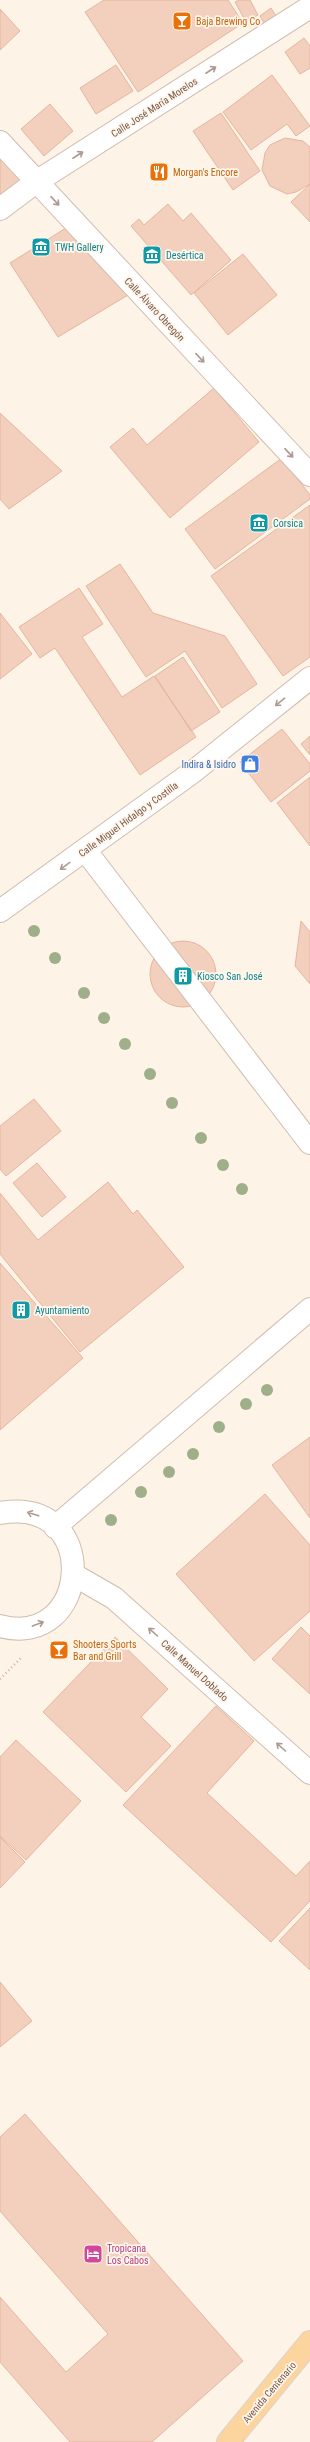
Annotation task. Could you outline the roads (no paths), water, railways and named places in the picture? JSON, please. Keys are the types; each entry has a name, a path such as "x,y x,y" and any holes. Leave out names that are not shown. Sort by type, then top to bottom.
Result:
{"main road":[{"name":"Avenida Centenario","path":"228,2442 310,2342"}],"street":[{"name":"Calle José María Morelos","path":"0,210 36,182 310,7"},
{"name":"Calle Álvaro Obregón","path":"0,142 310,476"},
{"name":"Calle Miguel Hidalgo y Costilla","path":"0,911 194,771 310,678"},
{"path":"86,850 310,1143"},
{"path":"55,1527 310,1309"},
{"path":"0,1513 25,1511 40,1516 55,1527 70,1548 74,1575 70,1593 60,1609 45,1621 28,1628 9,1628 0,1626"},
{"name":"Calle Manuel Doblado","path":"74,1575 114,1598 310,1773"}],"place":[{"name":"Baja Brewing Co","path":"182,21"},
{"name":"Morgan's Encore","path":"159,172"},
{"name":"TWH Gallery","path":"41,247"},
{"name":"Desértica","path":"152,255"},
{"name":"Corsica","path":"259,523"},
{"name":"Indira & Isidro","path":"250,764"},
{"name":"Kiosco San José","path":"183,976"},
{"name":"Ayuntamiento","path":"21,1310"},
{"name":"Shooters Sports Bar and Grill","path":"59,1650"},
{"name":"Tropicana Los Cabos","path":"93,2254"}]}
